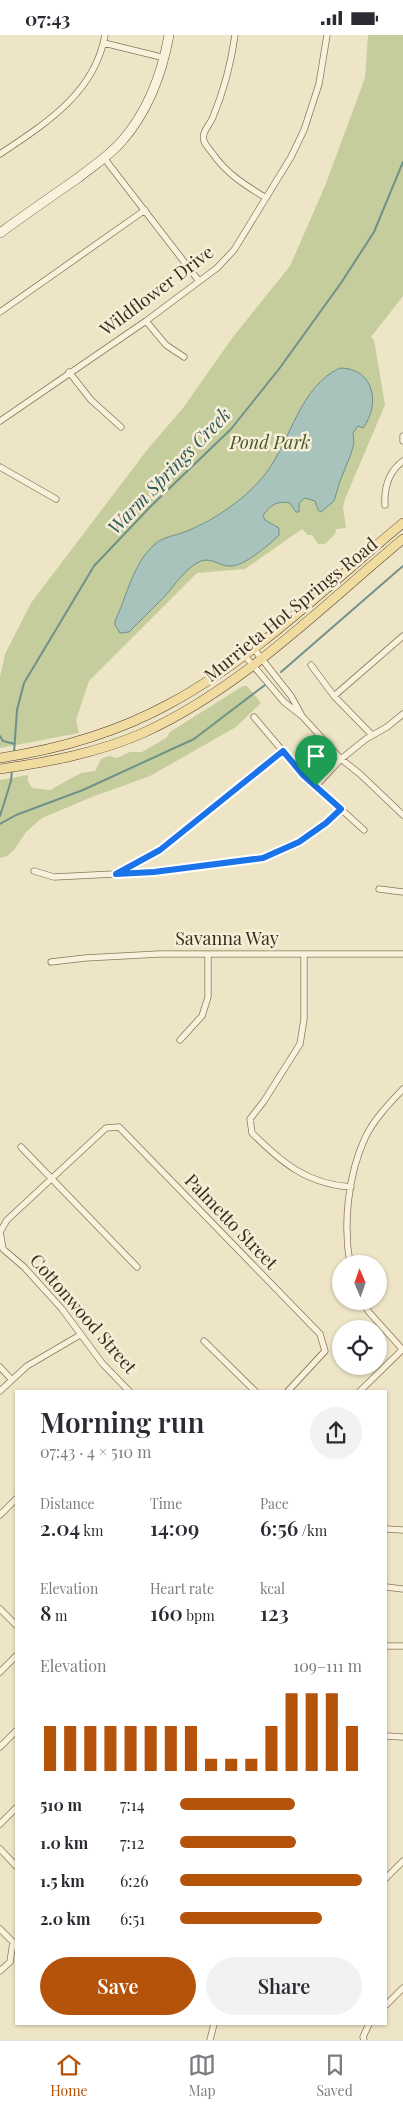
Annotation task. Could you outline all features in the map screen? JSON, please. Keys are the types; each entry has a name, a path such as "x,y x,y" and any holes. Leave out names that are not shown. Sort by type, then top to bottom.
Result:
{"main road":[{"path":"0,233 104,158 121,142 138,121 149,101 165,58 170,35"},
{"name":"Murrieta Hot Springs Road","path":"0,758 28,754 84,741 170,704 245,656 403,523"},
{"name":"Murrieta Hot Springs Road","path":"0,769 81,754 142,733 212,695 262,659 403,539"}],"street":[{"path":"0,154 51,119 84,86 104,43 105,35"},
{"path":"235,35 225,84 212,119 204,133 204,141 222,166 240,182 266,198"},
{"name":"Wildflower Drive","path":"0,421 146,321 217,268 234,250 291,157 304,130 319,83 327,35"},
{"path":"104,43 165,58"},
{"path":"104,158 199,281"},
{"path":"0,312 145,210"},
{"path":"146,321 166,345 184,357"},
{"path":"70,372 91,400 121,427"},
{"path":"403,436 403,441"},
{"path":"385,505 387,482 396,465 403,461"},
{"path":"0,467 56,499"},
{"path":"334,696 403,636"},
{"path":"254,649 291,696 302,716"},
{"path":"245,656 284,702 302,716 341,759 360,773 403,815"},
{"path":"311,665 334,696 372,735"},
{"path":"316,786 341,759 372,735 388,727 403,714"},
{"path":"254,717 303,775 364,830"},
{"path":"116,874 160,850 283,751"},
{"path":"34,871 54,877 154,872 263,858 299,842 326,823 341,809"},
{"path":"379,889 403,892"},
{"path":"180,1040 202,1015 208,997 208,954"},
{"name":"Savanna Way","path":"51,962 94,957 208,954 403,955"},
{"path":"304,954 304,1019 300,1044 264,1101 250,1119 252,1133 287,1165 311,1179 336,1186 352,1187"},
{"path":"348,1255 346,1245 354,1170 366,1138 384,1110 403,1089"},
{"name":"Palmetto Street","path":"52,1179 106,1128 119,1127 320,1335 325,1351 289,1390"},
{"path":"22,1147 137,1267"},
{"path":"0,1232 7,1220 52,1179"},
{"name":"Cottonwood Street","path":"0,1232 3,1249 24,1267 62,1309 102,1363 128,1390"},
{"path":"361,1390 403,1350 368,1310"},
{"path":"0,1391 27,1367 80,1335"},
{"path":"204,1341 254,1390"},
{"path":"0,1367 12,1380"},
{"path":"0,1515 15,1500"},
{"path":"387,1529 403,1530"},
{"path":"387,1587 403,1589"},
{"path":"0,1609 15,1624"},
{"path":"387,1646 403,1647"},
{"path":"0,1672 15,1657"},
{"path":"0,1747 15,1732"},
{"path":"387,1736 403,1737"},
{"path":"0,1824 15,1809"},
{"path":"0,1849 15,1865"},
{"path":"387,1877 403,1861"},
{"path":"0,1929 13,1942 10,1962 0,1971"},
{"path":"387,2004 403,1988"},
{"path":"210,2040 214,2025"},
{"path":"363,2038 369,2025"}],"green space":[{"name":"Pond Park","path":"368,35 403,35 403,296 371,337 374,340 385,405 345,499 343,508 346,528 336,529 335,534 325,544 318,544 312,535 308,535 302,529 245,569 197,573 89,681 76,720 79,733 0,748 0,677 5,654 31,603 147,450 183,408 233,337 290,266 325,186 365,78"},
{"path":"243,686 247,686 261,703 236,727 150,776 42,818 26,832 14,850 7,856 0,858 0,780 28,775 28,781 32,788 50,790 81,773 95,771 101,759 109,756 117,758 130,752 142,752"}],"water":[{"path":"340,368 360,374 367,381 373,398 369,419 363,428 358,426 353,433 354,443 351,454 334,501 321,512 318,510 315,501 305,498 299,503 299,512 296,512 290,503 281,502 274,505 263,516 265,520 279,528 279,535 269,544 243,563 236,565 227,566 205,560 195,564 185,572 165,596 129,632 120,633 115,625 115,621 131,580 147,552 162,539 209,521 250,491 275,460 297,415 315,387 326,376"}],"waterway":[{"name":"Warm Springs Creek","path":"14,753 17,710 24,683 94,566 151,506 231,429 279,369 341,283 374,232 403,162"},
{"path":"281,672 403,566"},
{"path":"0,824 16,815 83,790 194,739 265,685"},
{"path":"0,736 3,741 15,744"},
{"name":"Warm Springs Creek","path":"0,816 11,781 12,770"}],"route":[{"path":"283,751 303,775 316,786 341,809 326,823 299,842 263,858 154,872 116,874 160,850 283,751"}]}
